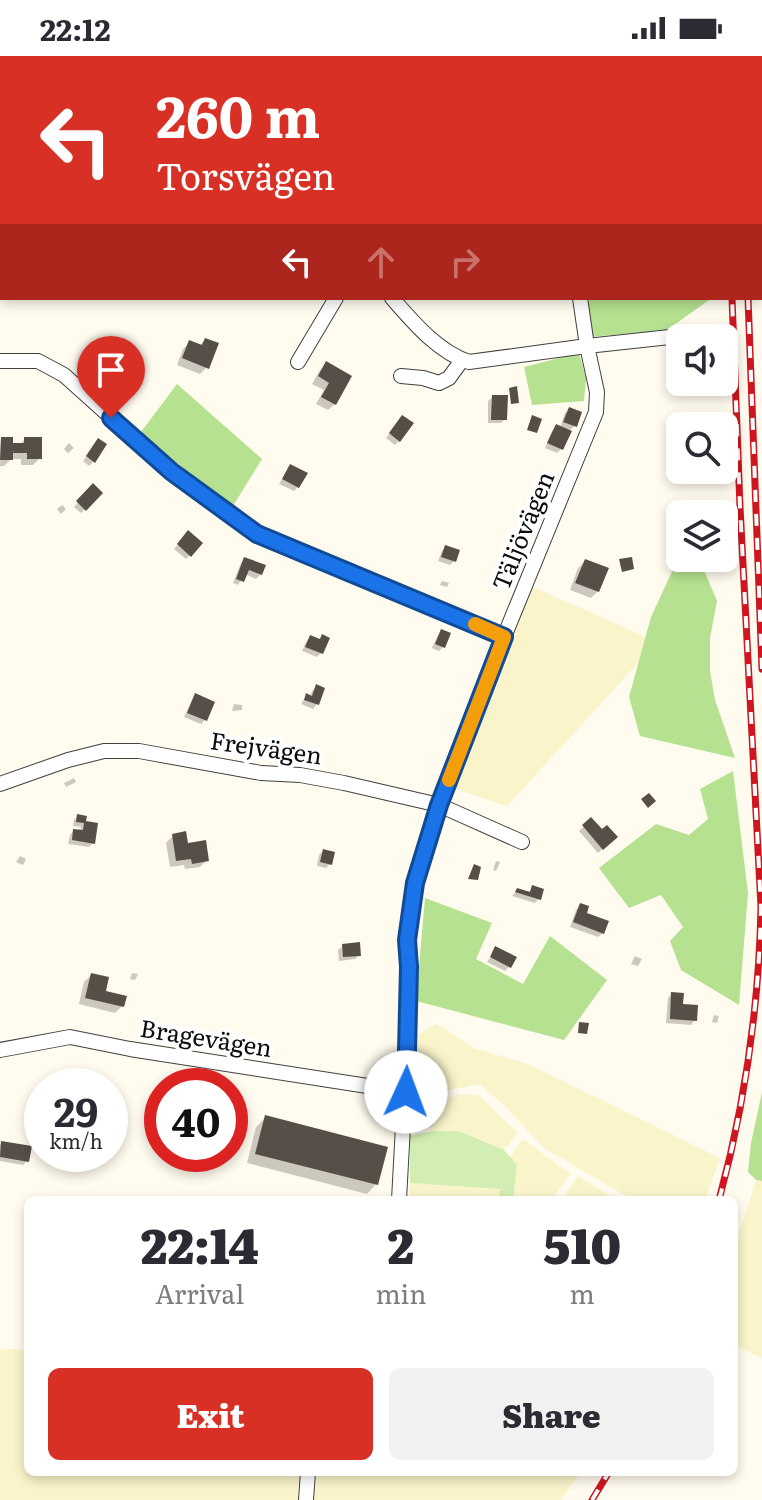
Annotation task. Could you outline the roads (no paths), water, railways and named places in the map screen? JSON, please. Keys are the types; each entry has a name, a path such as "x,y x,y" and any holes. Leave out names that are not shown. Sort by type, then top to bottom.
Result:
{"street":[{"path":"298,362 335,300"},
{"path":"394,300 442,347 469,362 666,337"},
{"name":"Täljövägen","path":"399,1196 406,1092 407,940 415,883 439,805 596,412 597,392 580,300"},
{"path":"401,376 439,383 449,378 462,360"},
{"path":"0,361 38,361 64,375 172,472 257,534 504,637"},
{"name":"Frejvägen","path":"0,784 104,751 139,751 261,773 329,780 439,805 522,842"},
{"name":"Bragevägen","path":"0,1050 70,1037 406,1092"},
{"path":"306,1500 308,1476"}],"railway":[{"path":"720,1196 749,1055 761,907 732,300"},
{"path":"748,300 762,669"},
{"path":"592,1500 607,1476"}]}
